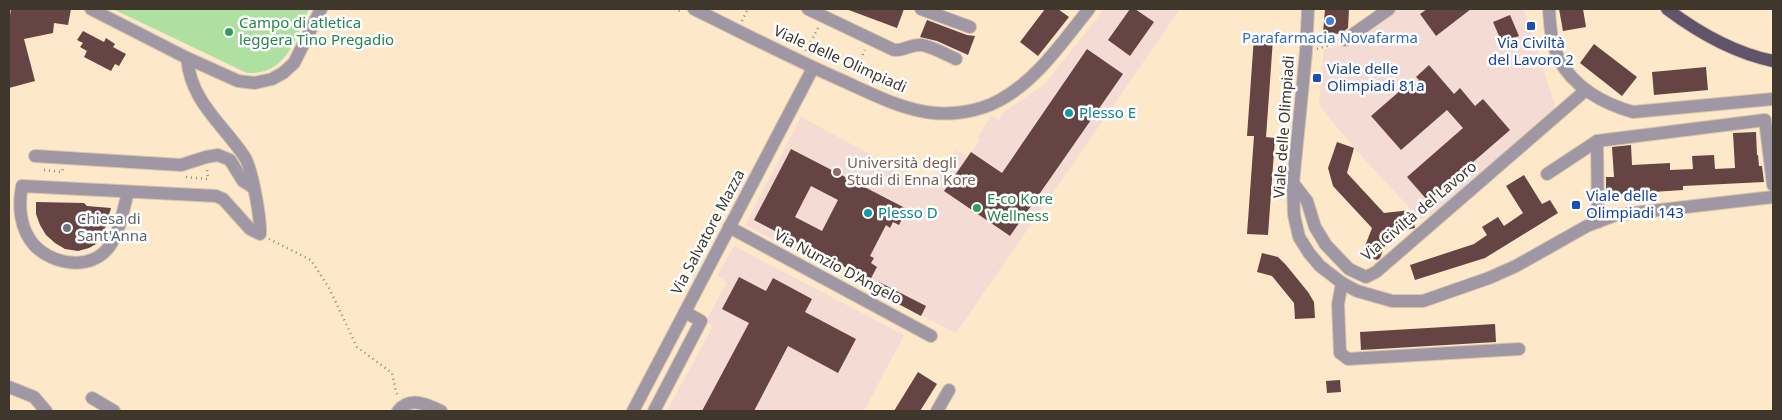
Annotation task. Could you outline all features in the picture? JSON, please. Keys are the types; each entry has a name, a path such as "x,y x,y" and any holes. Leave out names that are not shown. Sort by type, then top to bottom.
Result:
{"main road":[{"path":"1667,9 1684,22 1716,41 1746,54 1773,61"}],"street":[{"path":"91,9 187,58 238,81 255,83 272,79 283,73 294,63 321,9"},
{"name":"Viale delle Olimpiadi","path":"694,9 813,68 886,101 926,112 976,110 1000,100 1029,80 1089,9"},
{"path":"808,9 894,50 901,51 922,45 956,59"},
{"path":"921,9 970,26"},
{"name":"Viale delle Olimpiadi","path":"1308,9 1306,52 1293,183 1294,215 1299,237 1309,253 1320,266 1342,283 1357,291 1392,301 1423,301 1489,278 1598,222 1616,215 1773,196"},
{"path":"1345,40 1389,9"},
{"path":"1549,9 1551,31 1559,59 1569,74 1586,90 1603,101 1619,108 1633,112 1773,99"},
{"path":"128,192 118,231 108,248 93,259 75,264 59,261 34,245 26,232 21,217 19,201 22,186 216,196 224,199 250,229 260,234 261,221 245,157 206,108 188,74 187,58"},
{"name":"Via Salvatore Mazza","path":"633,411 813,68"},
{"name":"Via Civiltà del Lavoro","path":"1293,183 1307,201 1315,227 1326,245 1349,269 1366,277 1376,272 1586,90"},
{"path":"1547,174 1596,141 1765,120 1773,185"},
{"path":"1596,141 1598,222"},
{"path":"36,156 181,165 218,155 230,160 243,181 254,188"},
{"name":"Via Nunzio D'Angelo","path":"729,227 932,336"},
{"path":"1342,283 1338,304 1340,353 1348,359 1519,349"},
{"path":"654,411 701,321 685,312"},
{"path":"9,386 34,398 46,411"},
{"path":"937,411 949,390"},
{"path":"92,398 114,411"},
{"path":"401,408 422,402 441,411"}],"path":[{"path":"742,20 748,9"},
{"path":"806,51 818,27"},
{"path":"854,73 870,39"},
{"path":"1306,52 1345,40"},
{"path":"44,170 62,172"},
{"path":"183,182 183,177 208,179 209,175"},
{"path":"260,234 311,260 329,288 357,347 392,373 401,408"}],"shaded area":[{"name":"Università degli Studi di Enna Kore","path":"1104,9 1180,9 956,333 745,225 801,117 931,187 956,150 967,158 980,140 977,138 992,115 999,120 1004,112 1044,85"},
{"path":"1397,9 1423,9 1425,11 1420,15 1436,36 1471,9 1524,9 1556,109 1433,215 1428,214 1421,220 1354,148 1319,105 1324,50 1346,45"},
{"path":"734,246 904,335 864,411 667,411 713,326 706,321 727,282 717,276"}],"green space":[{"name":"Campo di atletica leggera Tino Pregadio","path":"113,9 309,9 294,43 281,62 261,72 247,73"}],"building":[{"path":"11,9 71,9 68,25 54,23 53,33 24,39 35,81 9,88 9,22"},
{"path":"846,9 904,9 897,28"},
{"path":"1045,9 1058,9 1069,17 1038,56 1020,42"},
{"path":"1130,9 1135,9 1154,22 1130,56 1108,40"},
{"path":"1325,9 1349,9 1348,28 1340,34 1323,33"},
{"path":"1427,9 1471,9 1436,36 1420,14"},
{"path":"1559,9 1583,9 1586,27 1563,31"},
{"path":"1510,15 1519,36 1502,43 1493,22"},
{"path":"927,20 967,35 975,36 968,55 937,41 920,37"},
{"path":"83,31 104,42 106,38 115,44 113,47 126,54 119,66 115,64 111,71 84,57 87,51 80,47 83,43 77,40"},
{"path":"1254,37 1273,39 1266,137 1275,138 1268,235 1247,234 1254,136 1247,136"},
{"path":"1594,44 1637,77 1622,96 1580,63"},
{"name":"Plesso E","path":"1087,49 1123,74 1010,236 944,191 971,152 1002,173"},
{"path":"1429,65 1454,94 1460,88 1475,106 1483,99 1510,130 1428,201 1407,177 1463,128 1447,110 1401,150 1371,116 1401,90 1404,94 1419,80 1416,77"},
{"path":"1706,67 1708,90 1654,95 1652,72"},
{"path":"1756,132 1757,155 1759,166 1762,166 1764,182 1683,186 1683,190 1606,195 1606,177 1614,177 1612,147 1631,145 1632,165 1670,163 1670,170 1693,169 1692,156 1714,155 1715,169 1735,168 1733,133"},
{"path":"1337,142 1354,148 1347,173 1384,213 1411,210 1415,228 1390,233 1380,258 1377,260 1362,254 1372,228 1333,186 1328,168"},
{"name":"Plesso D","path":"791,149 907,209 899,225 893,222 890,228 886,225 870,256 874,258 871,263 877,267 870,280 754,220","holes":["811,186 838,200 822,231 795,217"]},
{"path":"1524,175 1542,204 1550,200 1558,213 1485,258 1415,280 1410,265 1474,244 1487,235 1482,227 1498,217 1504,226 1523,213 1506,186"},
{"name":"Chiesa di Sant'Anna","path":"36,202 84,203 87,206 111,208 101,238 89,248 78,251 65,249 46,235 36,214"},
{"path":"1262,253 1278,257 1286,265 1314,302 1315,318 1295,319 1294,303 1272,276 1257,272"},
{"path":"739,277 766,291 773,278 812,299 805,312 856,339 838,373 788,346 754,411 702,411 749,323 722,309"},
{"path":"879,282 926,306 921,316 874,291"},
{"path":"1495,324 1496,342 1361,350 1360,332"},
{"path":"918,372 937,384 920,411 894,411"},
{"path":"1340,380 1341,392 1327,393 1326,381"}],"place":[{"name":"Parafarmacia Novafarma","path":"1330,21"},
{"name":"Via Civiltà del Lavoro 2","path":"1531,26"},
{"name":"Campo di atletica leggera Tino Pregadio","path":"229,32"},
{"name":"Viale delle Olimpiadi 81a","path":"1317,78"},
{"name":"Plesso E","path":"1069,113"},
{"name":"Università degli Studi di Enna Kore","path":"837,172"},
{"name":"Viale delle Olimpiadi 143","path":"1576,205"},
{"name":"E-co Kore Wellness","path":"977,208"},
{"name":"Plesso D","path":"868,213"},
{"name":"Chiesa di Sant'Anna","path":"67,228"}]}
